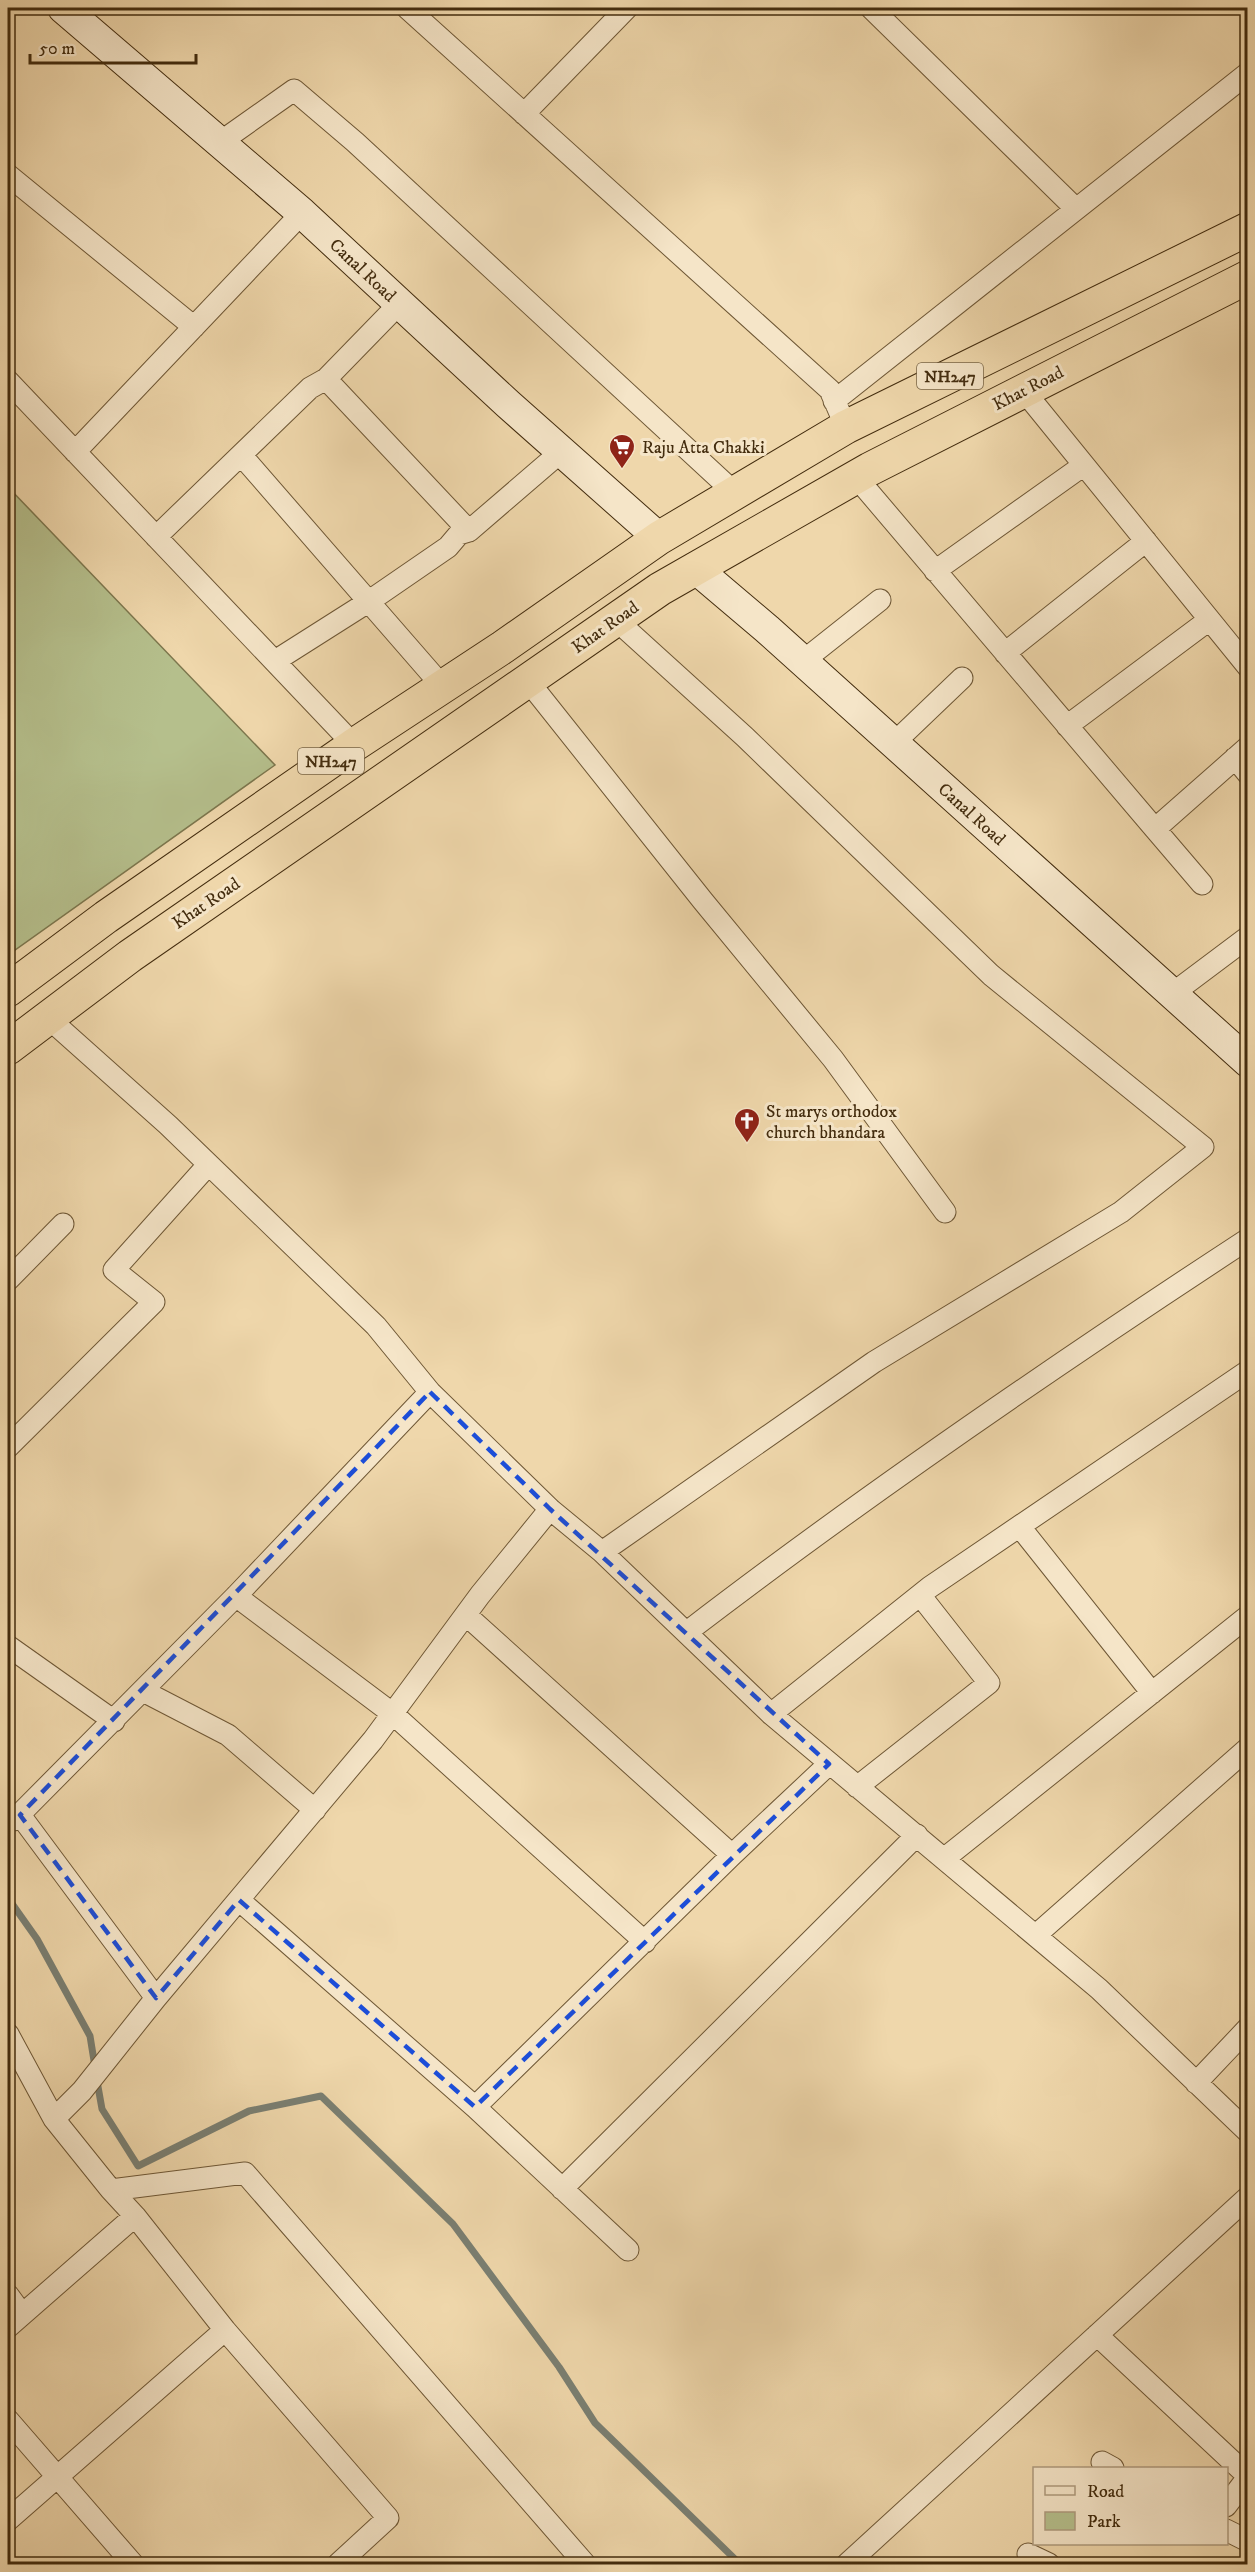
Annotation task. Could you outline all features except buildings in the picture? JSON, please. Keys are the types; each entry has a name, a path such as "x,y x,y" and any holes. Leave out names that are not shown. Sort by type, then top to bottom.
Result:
{"highway":[{"name":"NH247","path":"47,1017 11,982 659,538 736,493 840,414 1248,229"},
{"name":"Khat Road","path":"8,1048 130,956 616,620 695,568 856,477 1248,277"},
{"path":"659,538 695,568"}],"street":[{"name":"Canal Road","path":"63,8 302,213 659,538"},
{"path":"407,8 830,390 840,414 1075,208 1248,73"},
{"path":"524,114 627,8"},
{"path":"872,8 1075,208"},
{"path":"219,143 294,90 355,142 736,493"},
{"path":"8,175 194,327"},
{"path":"75,452 302,213"},
{"path":"156,537 310,388 326,379 399,303"},
{"path":"326,379 469,531"},
{"path":"8,381 354,745"},
{"path":"1024,391 1248,667"},
{"path":"274,661 368,602 448,547 459,534 469,531 562,451"},
{"path":"242,456 443,687"},
{"path":"935,571 1084,465"},
{"path":"856,477 1202,884"},
{"path":"1005,653 1146,541"},
{"name":"Canal Road","path":"695,568 803,661 1248,1062"},
{"path":"803,661 880,600"},
{"path":"602,1552 874,1362 1121,1212 1203,1147 991,975 746,737 616,620"},
{"path":"1067,726 1209,620"},
{"path":"894,743 962,678"},
{"path":"528,681 703,901 833,1059 945,1212"},
{"path":"1155,829 1241,752 1248,774"},
{"path":"1172,994 1248,937"},
{"path":"47,1017 208,1165 376,1326 430,1392 550,1509 602,1552 771,1714 1099,1989 1248,2132"},
{"path":"8,1447 154,1302 114,1270 208,1165"},
{"path":"8,1280 63,1224"},
{"path":"687,1632 801,1545 946,1443 1248,1239"},
{"path":"771,1714 920,1595 1248,1371"},
{"path":"156,1998 14,1813 114,1721 430,1392"},
{"path":"54,2119 82,2091 156,1998 393,1714 466,1615 550,1509"},
{"path":"1020,1527 1152,1693"},
{"path":"857,1787 989,1683 920,1595"},
{"path":"236,1596 393,1714 645,1942"},
{"path":"466,1615 732,1855"},
{"path":"945,1858 1248,1616"},
{"path":"8,1646 114,1721"},
{"path":"143,1691 228,1735 315,1809"},
{"path":"1036,1935 1248,1748"},
{"path":"475,2107 732,1855 829,1764"},
{"path":"562,2189 917,1835"},
{"path":"238,1900 475,2107 628,2250"},
{"path":"1196,2083 1248,2028"},
{"path":"9,2040 54,2119 135,2216 225,2330 388,2517 338,2565"},
{"path":"111,2190 245,2174 585,2565"},
{"path":"847,2565 1248,2197"},
{"path":"8,2295 15,2321 135,2216"},
{"path":"8,2520 225,2330"},
{"path":"1097,2335 1248,2476 1228,2505"},
{"path":"8,2420 133,2565"},
{"path":"1228,2531 1248,2541"},
{"path":"1028,2554 1049,2565"}],"highlighted area":[{"path":"430,1392 550,1509 829,1764 475,2107 239,1900 156,1998 20,1815"}],"green space":[{"path":"8,487 275,765 8,955"}],"waterway":[{"path":"8,1898 37,1939 90,2036 95,2067"},
{"path":"97,2081 102,2109 138,2166 249,2111 321,2096 453,2224 559,2367 595,2423 740,2564"}],"place":[{"name":"Raju Atta Chakki","path":"622,470"},
{"name":"St marys orthodox church bhandara","path":"747,1144"}]}
